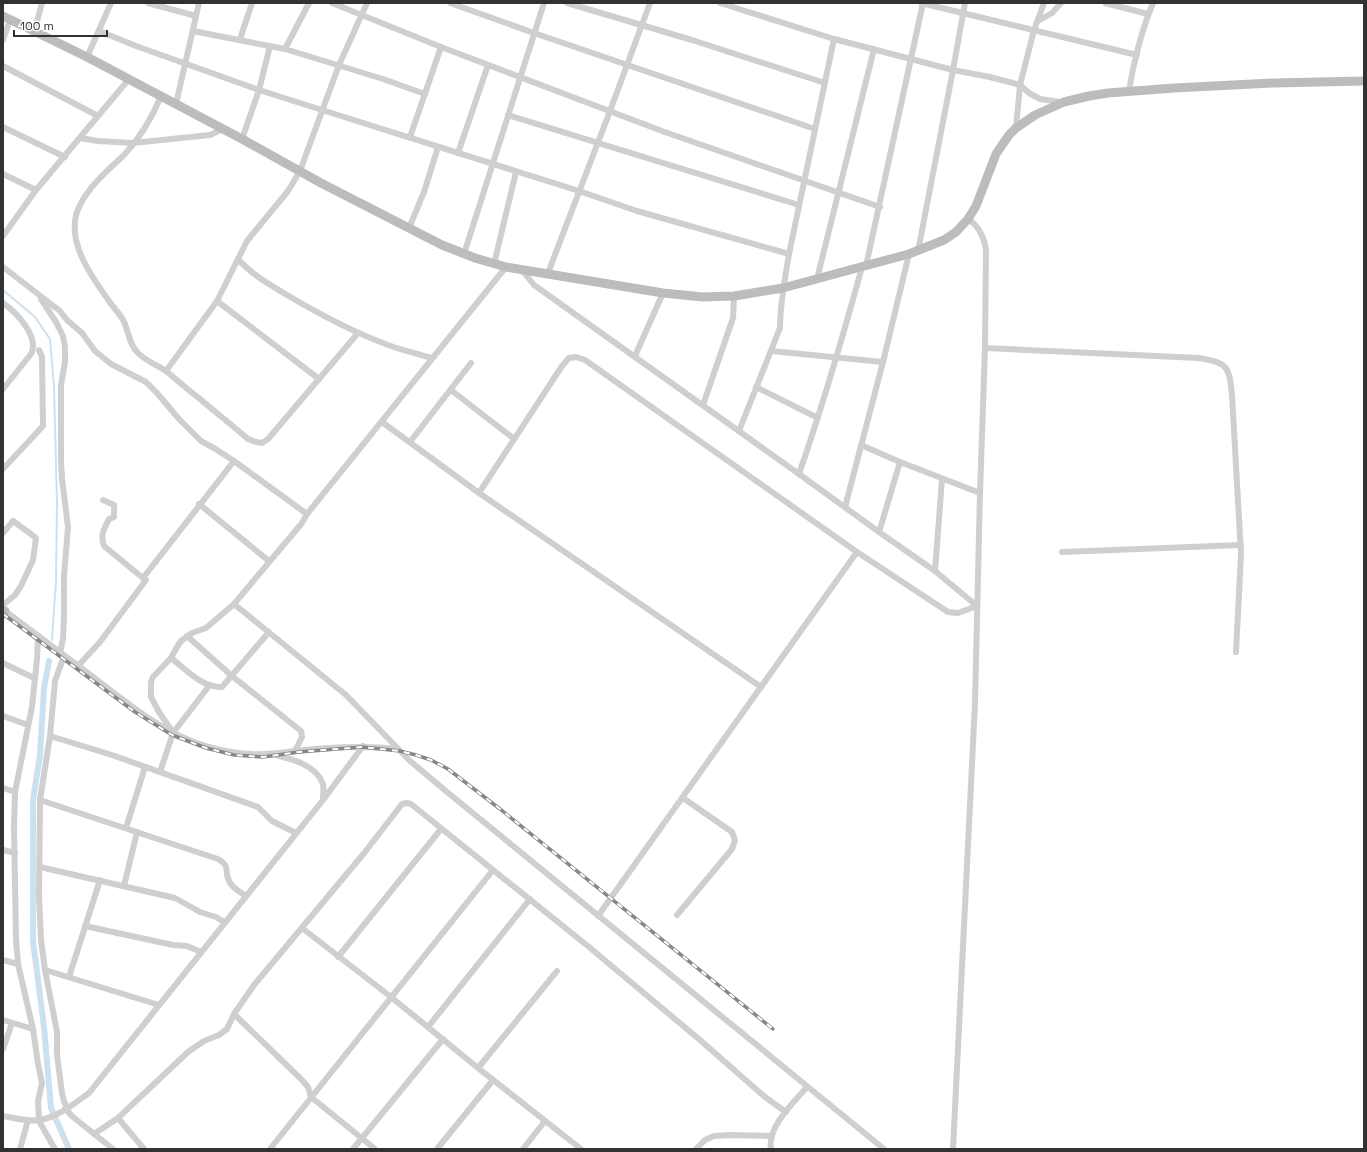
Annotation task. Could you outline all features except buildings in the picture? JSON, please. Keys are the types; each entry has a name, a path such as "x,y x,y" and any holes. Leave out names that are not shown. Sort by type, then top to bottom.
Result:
{"street":[{"path":"34,32 42,3"},
{"path":"87,57 111,3"},
{"path":"148,3 196,16"},
{"path":"176,104 199,3"},
{"path":"240,39 252,3"},
{"path":"285,49 309,3"},
{"path":"332,3 440,47 662,131 880,207"},
{"path":"166,371 218,301 247,241 288,191 300,171 339,65 367,3"},
{"path":"450,3 815,129"},
{"path":"464,254 544,3"},
{"path":"567,3 692,40 825,83"},
{"path":"548,273 643,25 650,3"},
{"path":"799,474 837,358 880,207 922,3 1034,30 1088,45 1137,55"},
{"path":"845,507 913,252 954,70 965,3"},
{"path":"1016,128 1020,85 1034,30 1044,3"},
{"path":"1038,21 1052,13 1061,3"},
{"path":"1105,3 1148,14"},
{"path":"1129,92 1137,55 1152,3"},
{"path":"725,4 834,39 954,70 1020,85 1029,93 1040,99 1064,102"},
{"path":"3,38 6,18 87,57 409,228 442,245 464,254 494,264 522,270 548,273 663,293 703,297 734,296 783,288 913,252 944,240 956,232 968,219 981,194 996,154 1002,143 1016,128 1035,115 1064,102 1089,96 1129,92 1266,83 1364,82"},
{"path":"99,31 185,64 259,90 458,152 637,211 789,254"},
{"path":"193,31 285,49 383,79 425,94"},
{"path":"739,431 780,328 783,288 789,254 834,39"},
{"path":"242,138 259,90 270,46"},
{"path":"410,137 440,47"},
{"path":"817,279 874,49"},
{"path":"458,152 488,65"},
{"path":"3,66 98,116"},
{"path":"3,236 36,190 129,79"},
{"path":"161,96 150,121 124,154 89,190 78,209 75,220 74,233 78,247 102,292 122,318 132,346 143,358 166,371 248,438 262,443 268,439 358,333"},
{"path":"508,115 799,205"},
{"path":"3,127 65,157"},
{"path":"80,138 98,141 133,143 210,135 222,129"},
{"path":"409,228 424,192 438,147"},
{"path":"494,264 516,172"},
{"path":"3,174 36,190"},
{"path":"953,1149 967,870 969,798 975,703 985,348 986,250 981,234 968,219"},
{"path":"238,259 245,267 264,281 358,333 389,346 432,358"},
{"path":"3,267 60,311 67,320 82,333 95,351 110,364 146,382 158,393 183,424 201,441 234,460 307,514"},
{"path":"173,733 151,697 150,690 153,677 171,658 176,646 187,636 206,628 234,604 302,523 307,514 506,267"},
{"path":"522,270 534,285 935,571 977,606"},
{"path":"635,356 663,293"},
{"path":"38,295 49,309 64,336 65,362 61,386 61,460 68,527 64,576 62,654 55,681 50,736 40,800 39,896 41,940 57,1032 57,1055 64,1109 113,1149"},
{"path":"703,405 733,318 734,296"},
{"path":"218,301 319,379"},
{"path":"3,303 19,317 27,329 33,347 31,354 3,389"},
{"path":"985,348 1199,358 1216,361 1224,365 1230,375 1232,394 1241,545 1236,652"},
{"path":"3,469 43,426 42,357 39,350"},
{"path":"771,351 883,362"},
{"path":"479,493 513,438 565,361 572,357 580,358 585,360 857,552 948,612 958,613 977,606"},
{"path":"410,442 471,363"},
{"path":"756,387 818,418"},
{"path":"450,390 513,438"},
{"path":"382,422 479,493 762,687"},
{"path":"861,445 942,479 980,493"},
{"path":"143,578 234,460"},
{"path":"879,532 900,462"},
{"path":"935,571 942,479"},
{"path":"78,666 100,642 146,580 104,546 102,539 104,530 109,519 114,517 114,505 103,500"},
{"path":"199,504 269,561"},
{"path":"3,533 13,521 36,538 33,560 21,586 3,610 136,709 173,733 193,742 215,749 243,754 272,754 363,746 380,746 398,749"},
{"path":"1062,552 1241,545"},
{"path":"598,916 857,552"},
{"path":"234,604 346,695 409,760 447,792 884,1149"},
{"path":"171,658 209,686 222,687 269,632"},
{"path":"38,636 32,707 15,792 16,939 18,964 33,1029 42,1083 38,1101 39,1120 55,1149"},
{"path":"187,636 232,676 301,731 302,737 295,751"},
{"path":"3,663 34,678"},
{"path":"160,772 173,733 209,686"},
{"path":"3,716 28,725"},
{"path":"50,736 112,755 258,807 272,822 296,833"},
{"path":"3,1116 28,1120 46,1119 89,1093 160,1006 224,922 323,800 363,746"},
{"path":"272,754 297,761 311,770 323,784 323,800"},
{"path":"126,828 145,767"},
{"path":"3,788 15,792"},
{"path":"677,915 732,849 735,840 732,832 683,798"},
{"path":"40,800 218,859 224,863 227,869 229,881 233,887 246,896"},
{"path":"94,1134 118,1118 188,1052 204,1041 219,1035 227,1028 234,1014 254,985 402,804 407,803 411,804 530,899 700,1040 765,1097 786,1112"},
{"path":"338,957 441,829"},
{"path":"124,886 137,832"},
{"path":"3,850 15,853"},
{"path":"40,867 175,898 200,912 216,916 224,922"},
{"path":"270,1149 494,870"},
{"path":"69,977 100,880"},
{"path":"428,1027 530,899"},
{"path":"86,926 173,945 187,946 201,952"},
{"path":"302,928 581,1149"},
{"path":"3,960 18,964"},
{"path":"45,970 160,1006"},
{"path":"478,1068 557,972"},
{"path":"234,1014 302,1080 308,1087 311,1097 375,1149"},
{"path":"3,1020 33,1029"},
{"path":"3,1049 12,1023"},
{"path":"353,1149 443,1039"},
{"path":"437,1149 493,1080"},
{"path":"772,1149 772,1136 777,1125 807,1087"},
{"path":"118,1118 144,1149"},
{"path":"20,1149 28,1120"},
{"path":"523,1149 545,1121"},
{"path":"696,1149 705,1140 714,1136 772,1136"}],"waterway":[{"path":"3,290 35,317 50,339 54,386 57,505 56,580 52,640"},
{"path":"49,661 44,688 40,755 33,800 33,941 44,1027 51,1108 69,1149"}],"railway":[{"path":"3,614 135,712 172,735 206,748 234,755 263,757 299,752 362,747 400,751 416,755 431,760 448,769 500,809 773,1029"}]}
